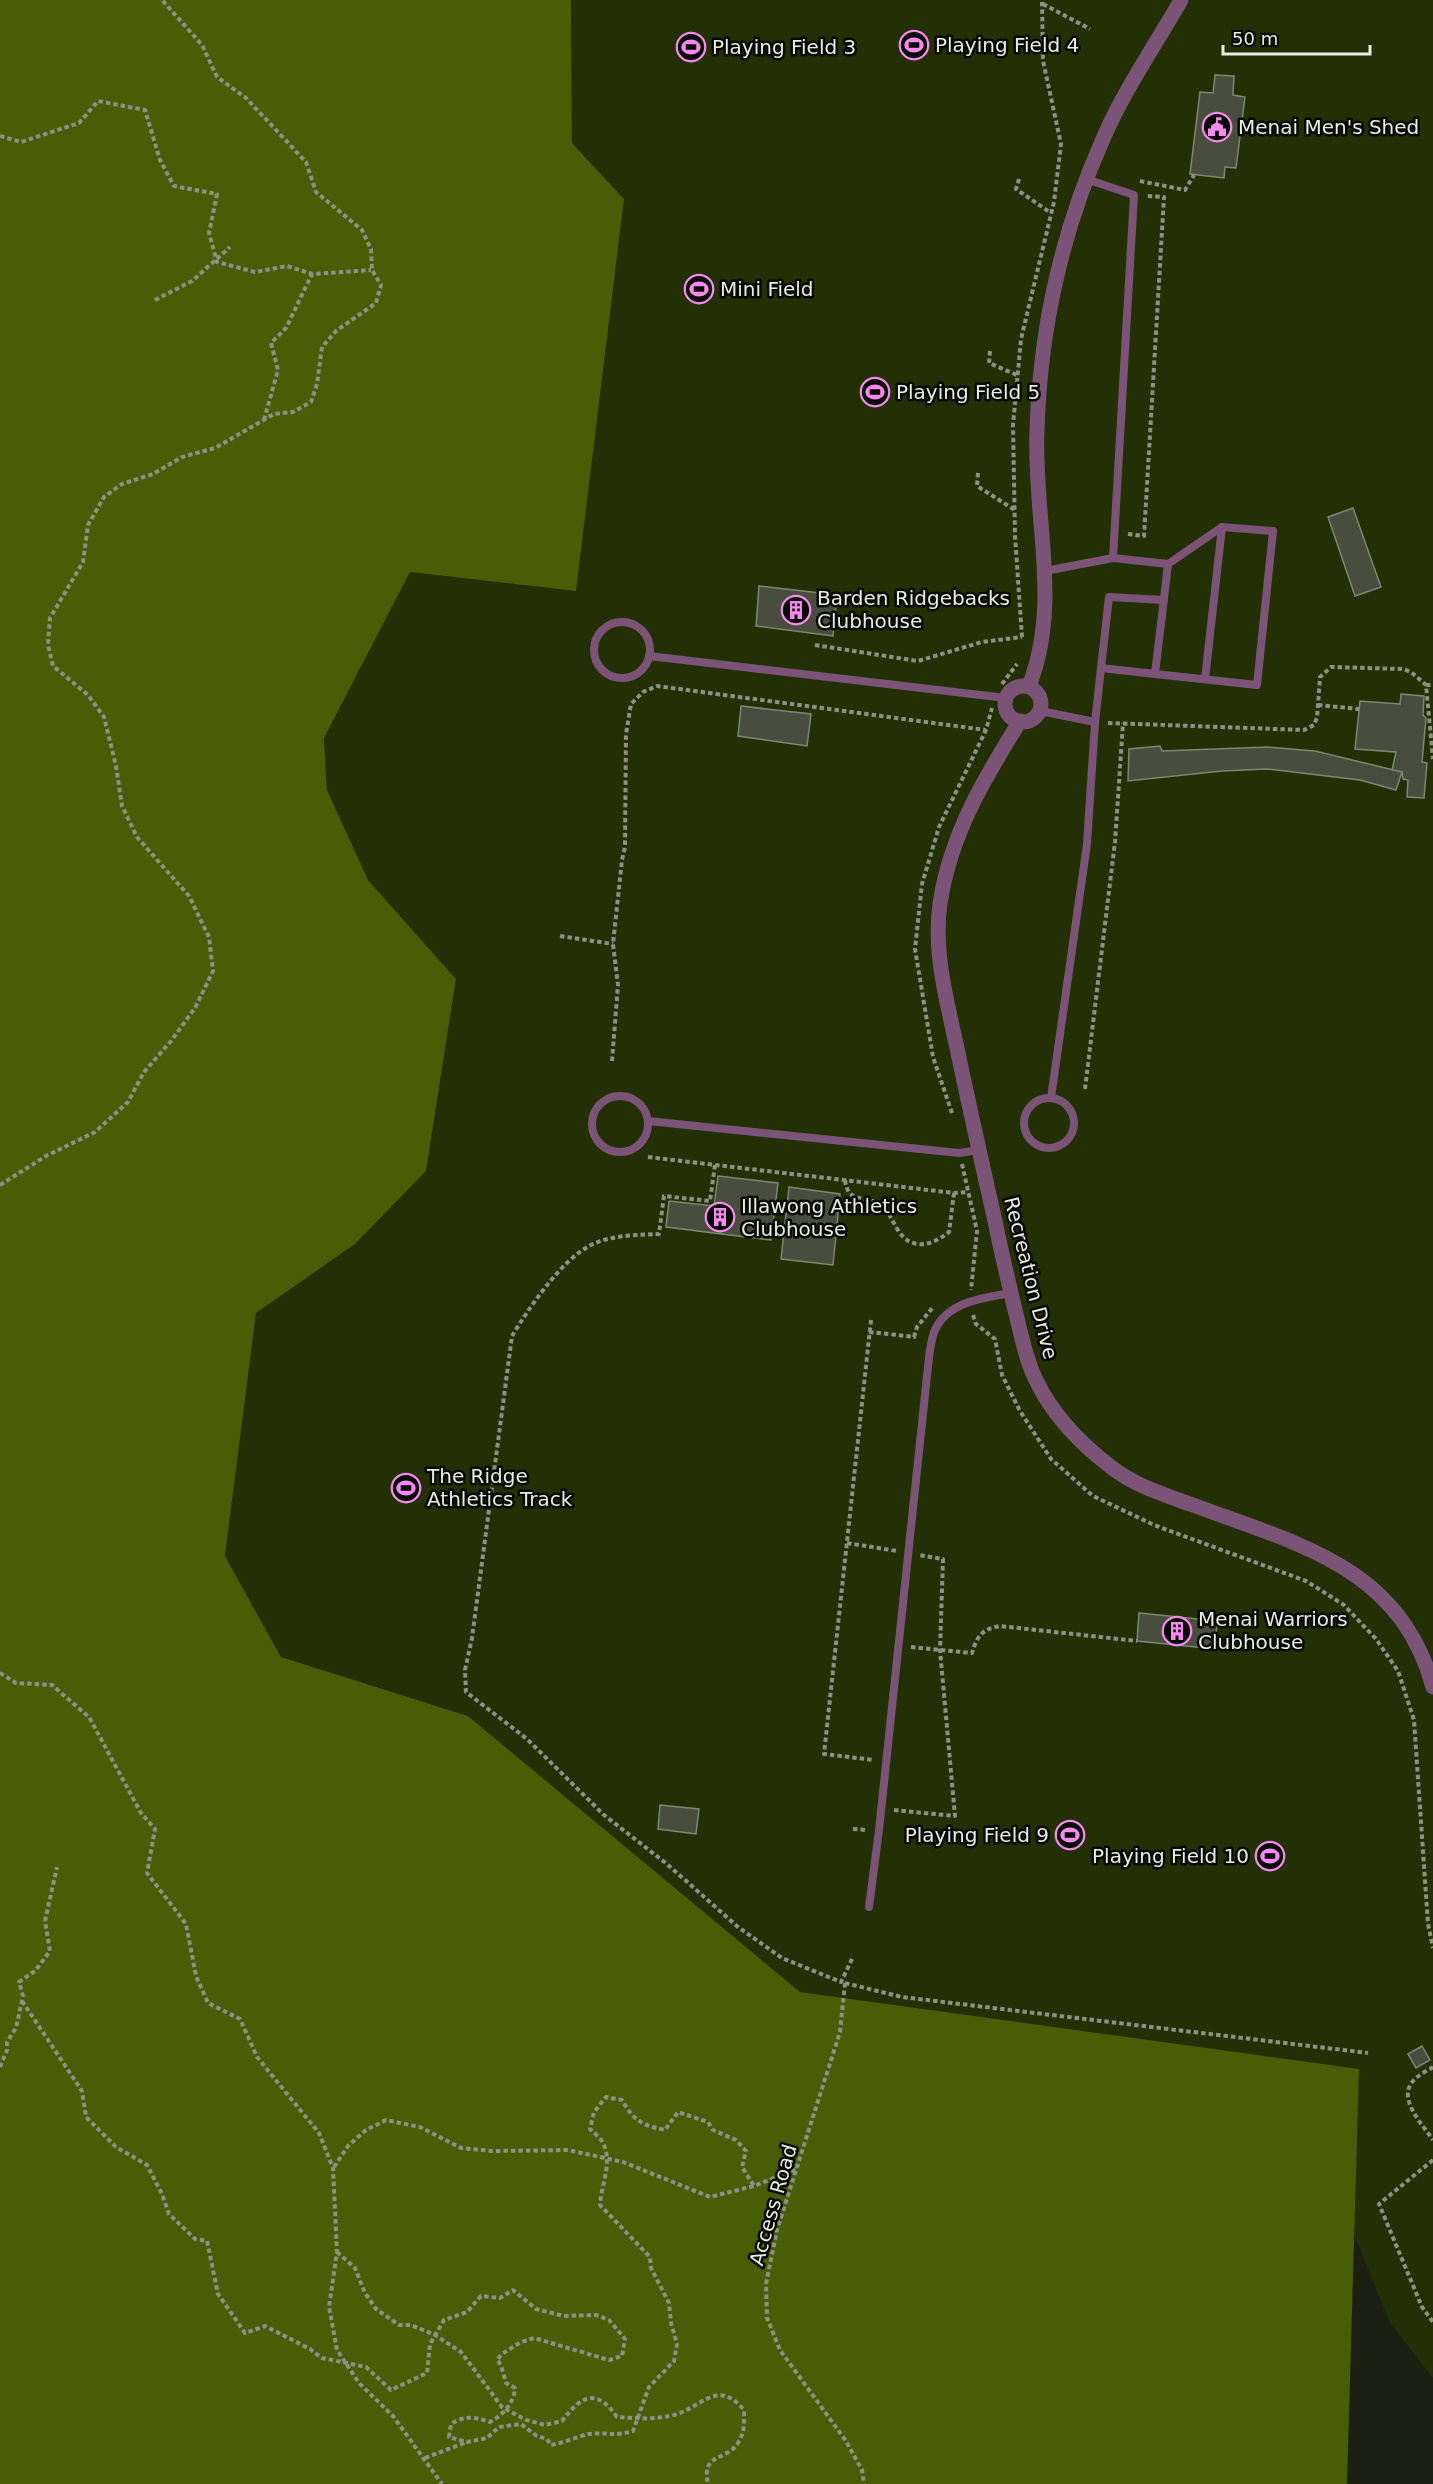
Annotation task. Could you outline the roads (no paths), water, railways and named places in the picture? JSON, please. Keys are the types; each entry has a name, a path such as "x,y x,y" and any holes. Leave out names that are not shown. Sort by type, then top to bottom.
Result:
{"street":[{"path":"1029,687 1040,659 1046,616 1045,571 1037,497 1036,432 1040,370 1050,303 1064,242 1103,137 1181,0"},
{"path":"1029,687 1040,696 1040,711 1032,720 1020,721 1008,713 1001,697 1015,688 1029,687"},
{"name":"Recreation Drive","path":"1020,721 977,792 958,832 940,906 939,948 945,994 1011,1293 1023,1342 1036,1380 1056,1412 1083,1443 1113,1469 1146,1488 1311,1549 1346,1567 1379,1593 1404,1625 1428,1668 1433,1688"}],"lane":[{"path":"1086,180 1134,195 1113,558"},
{"path":"1045,571 1113,558 1168,564 1222,527 1274,531 1257,685 1101,668"},
{"path":"1205,679 1222,527"},
{"path":"1155,674 1168,564"},
{"path":"1051,1098 1087,844 1095,722 1109,597 1164,600"},
{"path":"628,623 636,626 647,639 649,656 640,670 633,675 616,677 601,668 594,653 595,644 603,629 610,625 628,623"},
{"path":"649,656 1001,697"},
{"path":"1040,711 1095,722"},
{"path":"617,1096 625,1096 640,1105 648,1120 644,1138 638,1144 623,1151 614,1151 599,1142 592,1127 596,1110 608,1098 617,1096"},
{"path":"1051,1098 1062,1101 1070,1108 1074,1119 1074,1130 1068,1140 1059,1146 1047,1148 1037,1145 1028,1137 1024,1127 1025,1116 1030,1106 1040,1099 1051,1098"},
{"path":"648,1120 959,1153 979,1150"},
{"path":"869,1907 933,1339 943,1315 970,1302 1011,1293"}],"place":[{"name":"Playing Field 4","path":"914,45"},
{"name":"Playing Field 3","path":"691,47"},
{"name":"Menai Men's Shed","path":"1217,127"},
{"name":"Mini Field","path":"699,289"},
{"name":"Playing Field 5","path":"875,392"},
{"name":"Barden Ridgebacks Clubhouse","path":"796,610"},
{"name":"Illawong Athletics Clubhouse","path":"720,1217"},
{"name":"The Ridge Athletics Track","path":"406,1488"},
{"name":"Menai Warriors Clubhouse","path":"1177,1631"},
{"name":"Playing Field 9","path":"1070,1835"},
{"name":"Playing Field 10","path":"1270,1856"}]}
